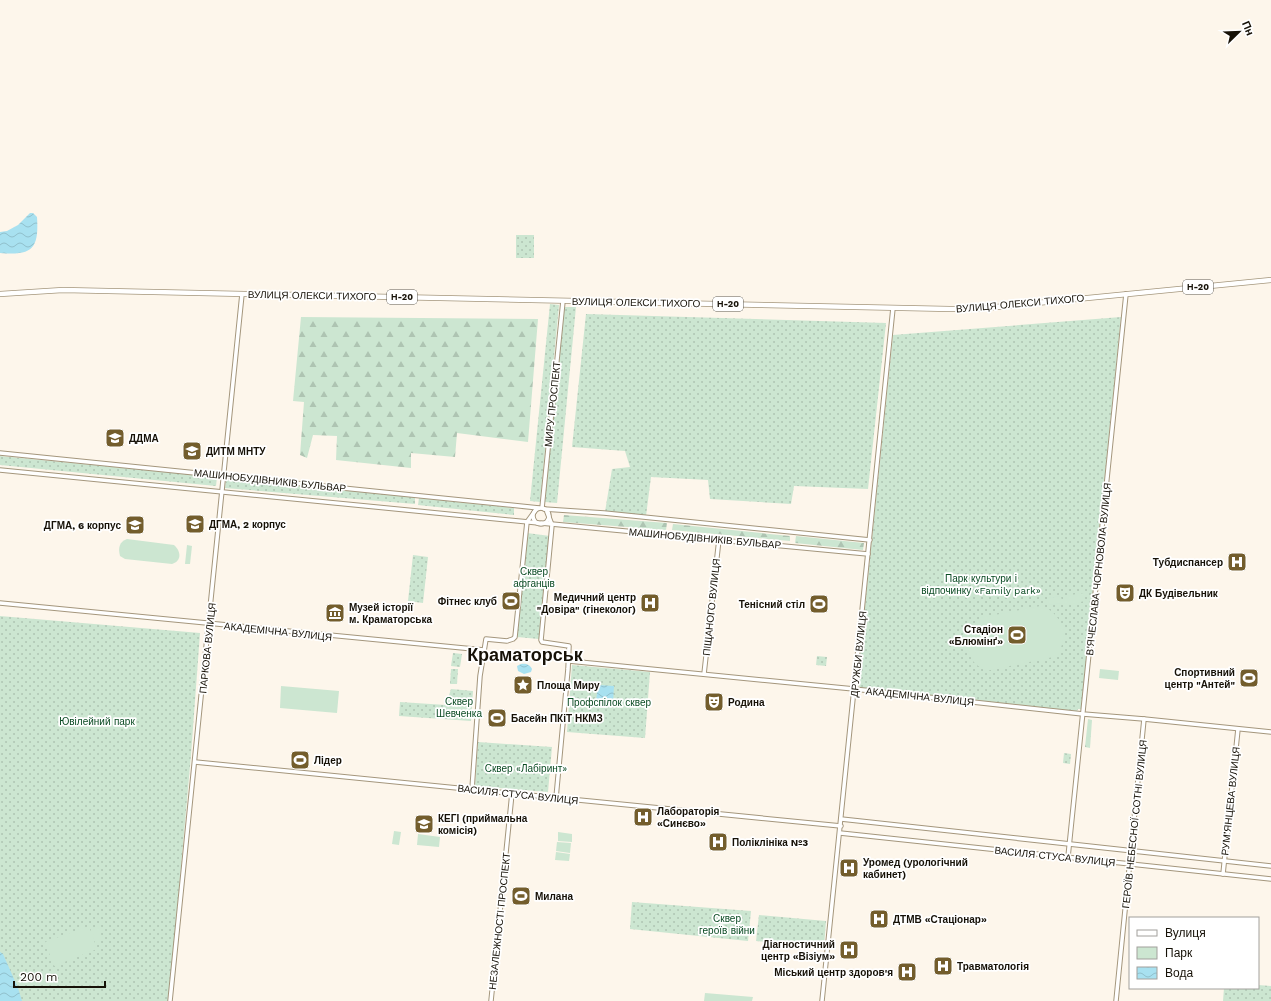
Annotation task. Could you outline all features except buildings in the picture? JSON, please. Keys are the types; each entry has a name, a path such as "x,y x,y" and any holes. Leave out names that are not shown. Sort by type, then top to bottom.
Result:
{"main road":[{"name":"ВУЛИЦЯ ОЛЕКСИ ТИХОГО","path":"0,294 63,290 950,310 1271,280"}],"street":[{"name":"ПАРКОВА ВУЛИЦЯ","path":"170,1001 210,624 242,294"},
{"name":"В'ЯЧЕСЛАВА ЧОРНОВОЛА ВУЛИЦЯ","path":"1068,856 1126,294"},
{"name":"МИРУ ПРОСПЕКТ","path":"542,508 563,301"},
{"name":"ДРУЖБИ ВУЛИЦЯ","path":"822,1001 893,308"},
{"name":"МАШИНОБУДІВНИКІВ БУЛЬВАР","path":"0,453 870,540"},
{"name":"МАШИНОБУДІВНИКІВ БУЛЬВАР","path":"0,470 552,525 719,539 868,554"},
{"path":"472,789 480,676 486,639 507,641 515,637 527,522 535,510 542,508 548,512 552,525 541,640 542,642 569,646 569,661 556,798"},
{"path":"535,510 533,518 540,523 547,519 548,512"},
{"name":"ПІЩАНОГО ВУЛИЦЯ","path":"704,674 719,539"},
{"name":"АКАДЕМІЧНА ВУЛИЦЯ","path":"0,603 484,650"},
{"name":"АКАДЕМІЧНА ВУЛИЦЯ","path":"569,661 1271,732"},
{"name":"ГЕРОЇВ НЕБЕСНОЇ СОТНІ ВУЛИЦЯ","path":"1116,1001 1144,719"},
{"name":"РУМ’ЯНЦЕВА ВУЛИЦЯ","path":"1223,874 1238,729"},
{"name":"ВАСИЛЯ СТУСА ВУЛИЦЯ","path":"195,762 840,826"},
{"name":"НЕЗАЛЕЖНОСТІ ПРОСПЕКТ","path":"491,1001 512,793"},
{"name":"ВАСИЛЯ СТУСА ВУЛИЦЯ","path":"841,819 1271,866"},
{"name":"ВАСИЛЯ СТУСА ВУЛИЦЯ","path":"840,833 1068,856 1271,879"}],"green space":[{"path":"516,235 534,235 534,258 516,258"},
{"path":"550,304 559,305 540,502 530,501"},
{"path":"564,307 576,307 557,503 545,502"},
{"path":"586,314 886,323 868,489 794,486 791,504 710,499 708,480 651,477 646,516 605,512 612,469 630,467 625,451 572,447"},
{"path":"301,317 538,319 528,442 457,433 455,457 411,453 411,468 336,460 337,436 313,435 307,458 300,455 304,402 293,401"},
{"name":"Парк культури і відпочинку «Family park»","path":"1121,317 1081,709 1078,709 1077,711 861,688 857,684 893,335"},
{"path":"0,456 217,477 216,486 0,465"},
{"path":"226,479 415,497 415,504 225,488"},
{"path":"419,498 514,508 514,515 418,505"},
{"path":"564,515 667,523 666,530 563,522"},
{"path":"673,524 790,536 790,541 672,530"},
{"name":"Сквер афганців","path":"527,533 550,536 539,639 517,637"},
{"path":"796,536 864,543 863,550 795,543"},
{"path":"127,539 174,545 179,553 178,561 172,564 125,559 120,556 119,548 122,542"},
{"path":"187,545 192,546 190,564 185,564"},
{"path":"413,555 428,557 423,603 408,601"},
{"path":"1084,593 1085,601 1065,605 1064,596"},
{"path":"1061,596 1062,603 1049,605 1048,598"},
{"name":"Стадіон «Блюмінґ»","path":"1041,606 1042,609 1047,608 1056,615 1063,628 1064,633 1062,646 1058,656 986,671 973,661 969,653 968,643 972,629 975,626 974,623 980,622 979,618"},
{"name":"Ювілейний парк","path":"0,616 200,633 191,755 169,1001 0,1001"},
{"path":"453,653 462,654 460,667 451,666"},
{"path":"817,656 827,657 826,666 816,665"},
{"name":"Профспілок сквер","path":"572,665 650,672 645,738 567,732"},
{"path":"451,669 458,669 457,684 450,684"},
{"path":"1100,669 1119,671 1118,680 1099,678"},
{"path":"281,686 339,691 337,713 280,708"},
{"name":"Сквер Шевченка","path":"451,689 473,691 471,721 399,716 400,702 446,705"},
{"path":"1088,719 1092,720 1090,748 1085,747"},
{"name":"Сквер «Лабіринт»","path":"478,742 552,747 548,792 475,786"},
{"path":"1064,753 1071,754 1070,764 1063,763"},
{"path":"394,831 401,832 399,845 392,844"},
{"path":"558,832 572,834 572,842 558,841"},
{"path":"418,834 440,837 439,847 417,845"},
{"path":"557,842 571,843 570,853 556,851"},
{"path":"556,852 570,854 569,861 555,860"},
{"name":"Сквер героїв війни","path":"632,902 751,911 748,941 630,929"},
{"path":"759,915 826,921 824,947 756,941"},
{"path":"89,926 97,949 54,966 45,942"},
{"path":"98,926 103,940 96,943 91,929"},
{"path":"1259,985 1271,986 1271,1001 1223,1001 1224,989 1259,989"},
{"path":"705,993 753,997 752,1001 704,1001"}],"water":[{"path":"30,213 33,213 37,217 37,236 32,248 20,253 0,253 0,232 7,231 18,225"},
{"path":"521,664 529,665 532,669 531,672 524,674 518,671 517,666"},
{"path":"598,685 614,686 613,703 596,701"},
{"path":"0,952 3,954 22,1001 0,1001"}],"place":[{"name":"ДДМА","path":"115,438"},
{"name":"ДИТМ МНТУ","path":"192,451"},
{"name":"ДГМА, 2 корпус","path":"195,524"},
{"name":"ДГМА, 6 корпус","path":"135,525"},
{"name":"Тубдиспансер","path":"1237,562"},
{"name":"ДК Будівельник","path":"1125,593"},
{"name":"Фітнес клуб","path":"511,601"},
{"name":"Медичний центр \"Довіра\" (гінеколог)","path":"650,603"},
{"name":"Тенісний стіл","path":"819,604"},
{"name":"Музей історії м. Краматорська","path":"335,613"},
{"name":"Стадіон «Блюмінґ»","path":"1017,635"},
{"name":"Спортивний центр \"Антей\"","path":"1249,678"},
{"name":"Площа Миру","path":"523,685"},
{"name":"Родина","path":"714,702"},
{"name":"Басейн ПКіТ НКМЗ","path":"497,718"},
{"name":"Лідер","path":"300,760"},
{"name":"Лабораторія «Синєво»","path":"643,817"},
{"name":"КЕГІ (приймальна комісія)","path":"424,824"},
{"name":"Поліклініка №3","path":"718,842"},
{"name":"Уромед (урологічний кабинет)","path":"849,868"},
{"name":"Милана","path":"521,896"},
{"name":"ДТМВ «Стаціонар»","path":"879,919"},
{"name":"Діагностичний центр «Візіум»","path":"849,950"},
{"name":"Травматологія","path":"943,966"},
{"name":"Міський центр здоров'я","path":"907,972"}],"district":[{"name":"Краматорськ","path":"525,655"}]}
